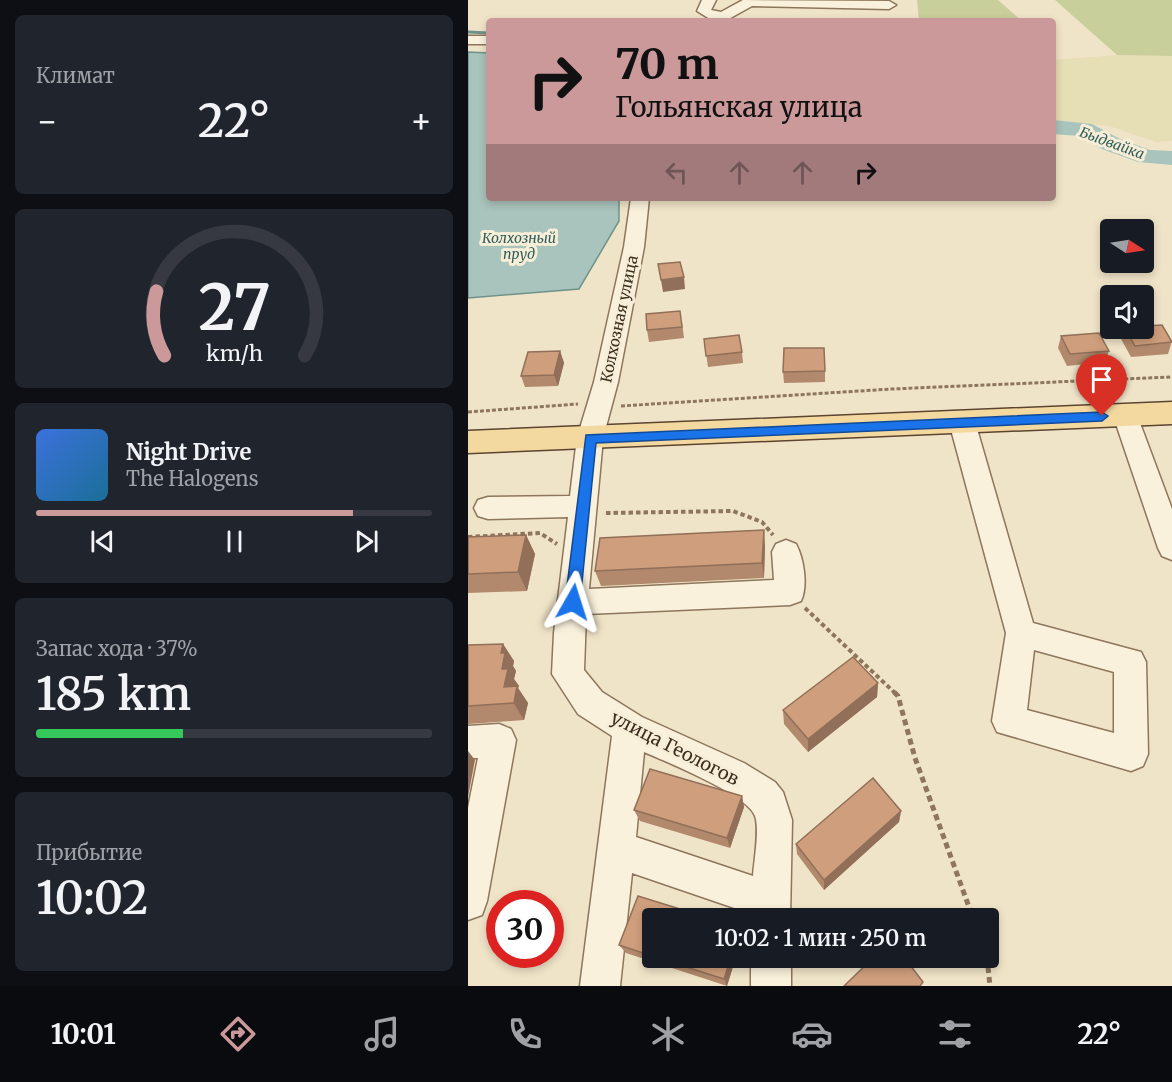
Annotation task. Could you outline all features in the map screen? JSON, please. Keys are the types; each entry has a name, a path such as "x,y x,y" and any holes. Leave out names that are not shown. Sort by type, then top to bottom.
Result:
{"main road":[{"path":"468,442 1172,413"}],"street":[{"path":"709,0 704,11 717,18"},
{"path":"721,18 743,4 756,1 889,5"},
{"path":"468,40 486,40"},
{"name":"Колхозная улица","path":"590,438 606,382 634,247 640,201"},
{"path":"1125,415 1172,548"},
{"path":"962,422 1022,633 1009,721 1131,754 1130,662 1022,633"},
{"name":"улица Геологов","path":"590,438 568,674 590,703 630,729 732,776 762,795 770,805 774,820 771,908"},
{"path":"488,508 583,510"},
{"path":"573,602 790,592 786,552"},
{"path":"600,986 630,729"},
{"path":"468,742 500,740 468,901"},
{"path":"616,849 768,908"},
{"path":"771,968 771,986"}],"path":[{"path":"468,412 570,403 599,408 892,389 1172,377"},
{"path":"583,510 733,511 762,522 786,552"},
{"path":"468,537 540,533 578,557"},
{"path":"790,592 898,696 915,758 969,908"},
{"path":"988,968 990,986"}],"shaded area":[{"path":"1117,55 1172,56 1172,141 1156,142 1109,126 1056,120 1056,60"}],"green space":[{"path":"917,0 998,0 1019,18 919,18"},
{"path":"1055,0 1172,0 1172,56 1117,55"}],"water":[{"name":"Колхозный пруд","path":"468,52 486,53 486,201 619,201 619,221 579,289 468,298"}],"building":[{"path":"680,262 684,277 661,280 658,264"},
{"path":"680,311 682,327 647,330 646,314"},
{"path":"1154,325 1162,325 1172,342 1135,346 1131,339 1154,339"},
{"path":"1099,333 1100,339 1102,339 1109,351 1070,354 1061,336"},
{"path":"739,335 742,352 706,356 704,339"},
{"path":"784,348 824,348 825,371 783,372"},
{"path":"560,351 554,375 521,376 528,352"},
{"path":"764,530 762,563 595,571 600,538"},
{"path":"526,535 518,572 468,574 468,537"},
{"path":"503,644 501,653 505,653 502,669 508,669 504,687 517,686 514,703 468,706 468,645"},
{"path":"853,657 878,683 808,739 783,710"},
{"path":"650,769 742,796 727,838 634,810"},
{"path":"873,778 901,811 824,880 796,844"},
{"path":"638,896 677,908 642,908 642,953 619,945"},
{"path":"690,968 728,968 724,979"},
{"path":"863,968 912,968 923,982 920,986 844,986"}],"waterway":[{"path":"468,32 486,33"},
{"name":"Быдвайка","path":"1056,127 1084,129 1111,144 1147,157 1172,158"}],"route":[{"path":"573,602 590,438 1102,416"}]}
